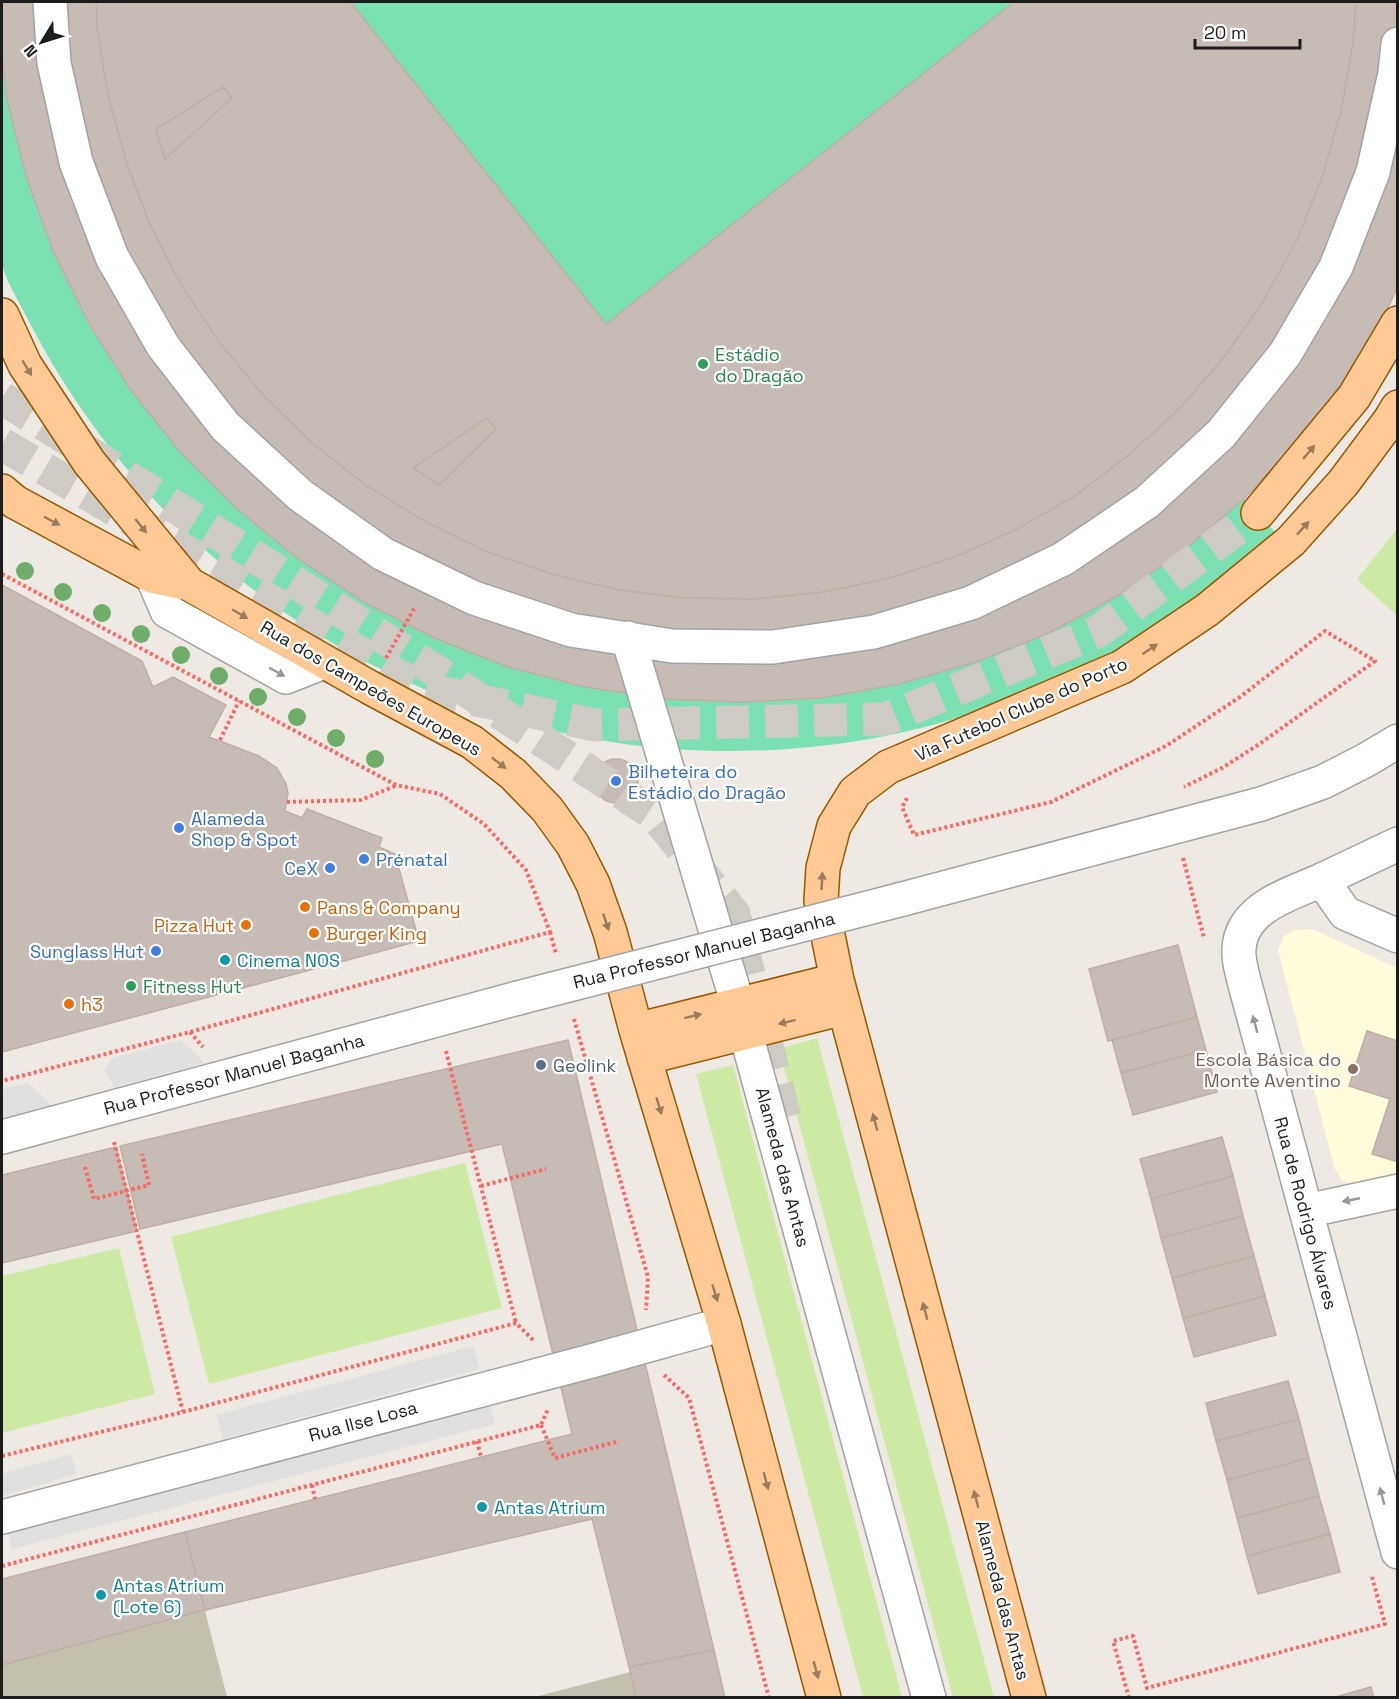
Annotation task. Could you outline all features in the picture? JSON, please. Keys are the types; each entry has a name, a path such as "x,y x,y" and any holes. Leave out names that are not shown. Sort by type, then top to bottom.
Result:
{"main road":[{"path":"2,315 25,365 89,462 189,584"},
{"path":"1258,513 1354,397 1398,323"},
{"name":"Via Futebol Clube do Porto","path":"840,994 821,901 823,868 834,826 855,792 888,767 1122,667 1207,610 1291,541 1343,483 1398,407"},
{"name":"Rua dos Campeões Europeus","path":"2,491 15,502 152,576 189,584 324,662 472,742 513,774 547,809 573,845 593,884 610,932 640,1044"},
{"path":"824,1698 724,1324 640,1044 840,994"},
{"name":"Alameda das Antas","path":"840,994 1029,1698"}],"street":[{"path":"50,2 54,63 76,162 112,257 163,346 225,426 300,495 383,554 474,598 571,630 672,646 773,646 874,632 971,603 1063,559 1147,502 1221,434 1264,381 1285,354 1336,267 1373,172 1395,73 1398,44"},
{"path":"152,576 167,611 286,677 324,662"},
{"name":"Alameda das Antas","path":"628,638 742,1019 929,1698"},
{"name":"Rua Professor Manuel Baganha","path":"2,1137 518,998 1261,804 1323,782 1398,741"},
{"name":"Rua de Rodrigo Álvares","path":"1398,844 1267,905 1244,926 1239,949 1243,977 1398,1552"},
{"path":"1322,880 1345,912 1398,936"},
{"path":"1306,1211 1398,1191"},
{"name":"Rua Ilse Losa","path":"2,1517 724,1324"}],"path":[{"path":"2,574 396,785 440,794 484,824 526,870 550,932 556,955"},
{"path":"369,687 432,578"},
{"path":"914,835 1051,802 1166,746 1240,697 1325,631 1375,661 1261,743"},
{"path":"220,740 239,701"},
{"path":"287,802 361,800 396,785"},
{"path":"1188,875 1200,923"},
{"path":"2,1081 190,1032 550,932"},
{"path":"573,1012 648,1277 645,1318"},
{"path":"446,1049 516,1323 539,1346"},
{"path":"113,1138 183,1412"},
{"path":"85,1167 94,1199 149,1185 142,1154"},
{"path":"482,1186 546,1169"},
{"path":"2,1456 183,1412 516,1323"},
{"path":"659,1371 689,1398 769,1698"},
{"path":"549,1406 541,1425 555,1458 616,1442"},
{"path":"2,1566 541,1425"},
{"path":"477,1441 481,1457"},
{"path":"312,1485 315,1499"},
{"path":"1129,1698 1113,1641 1133,1636 1147,1688 1385,1624 1372,1577"}],"shaded area":[{"name":"Escola Básica do Monte Aventino","path":"1312,929 1397,968 1397,1181 1357,1187 1343,1181 1335,1170 1278,950 1284,936 1295,930"},
{"path":"181,1040 205,1063 114,1087 104,1069 113,1058"},
{"path":"28,1083 52,1106 2,1119 2,1089"},
{"path":"473,1346 480,1369 223,1439 216,1415"},
{"path":"490,1405 495,1424 12,1549 7,1530"},
{"path":"71,1454 77,1474 2,1496 2,1474"},
{"path":"185,1532 227,1697 2,1698 2,1579"},
{"path":"714,1650 725,1697 531,1698"}],"green space":[{"name":"Estádio do Dragão","path":"2,2 1397,2 1397,286 1365,348 1340,387 1298,441 1244,499 1275,532 1198,597 1165,621 1113,653 1077,672 959,718 837,744 715,751 594,739 476,709 364,660 259,594 164,510 104,441 38,339 12,288 1,260"},
{"path":"1397,529 1397,616 1357,579"},
{"path":"817,1038 994,1697 953,1697 779,1049"},
{"path":"733,1065 902,1697 863,1697 696,1074"},
{"path":"465,1163 502,1308 209,1384 171,1237"},
{"path":"119,1248 155,1394 2,1433 2,1276"}],"building":[{"path":"2,2 96,2 97,27 108,95 126,161 150,225 182,286 220,343 264,396 313,444 367,486 426,522 487,552 552,574 619,590 687,598 755,599 823,592 890,578 955,557 1017,529 1076,495 1130,454 1180,408 1225,356 1264,300 1297,240 1322,177 1341,111 1353,44 1356,2 1398,2 1398,286 1387,310 1346,378 1298,441 1244,499 1184,550 1119,595 1049,633 976,662 899,684 821,698 742,702 663,699 585,687 508,667 434,638 364,602 297,558 236,508 180,452 130,389 88,322 53,251 26,176 7,99 2,57"},
{"path":"96,2 356,2 352,4 606,324 1014,2 1356,2 1353,44 1341,111 1322,177 1297,240 1264,300 1225,356 1180,408 1130,454 1076,495 1017,529 955,557 890,578 823,592 755,599 687,598 619,590 552,574 487,552 426,522 367,486 313,444 264,396 220,343 182,286 150,225 126,161 108,95 97,27"},
{"path":"223,87 232,98 165,159 156,129"},
{"path":"487,418 496,429 439,485 413,468"},
{"name":"Alameda Shop & Spot","path":"2,585 142,661 153,687 173,677 226,705 209,737 259,756 277,768 288,793 285,811 302,818 307,809 382,838 379,847 395,854 419,941 2,1052"},
{"name":"Bilheteira do Estádio do Dragão","path":"616,759 625,760 632,765 637,772 637,790 632,797 625,802 616,803 607,802 600,797 595,790 594,781 595,772 600,765 607,760"},
{"path":"1178,945 1197,1017 1108,1041 1089,969"},
{"path":"1197,1017 1206,1050 1121,1073 1112,1040"},
{"path":"1367,1031 1398,1041 1398,1162 1372,1154 1390,1099 1349,1086"},
{"path":"568,1040 643,1355 558,1375 502,1144 140,1229 120,1146"},
{"path":"1206,1050 1217,1092 1133,1115 1121,1073"},
{"path":"1222,1137 1233,1176 1151,1199 1140,1159"},
{"path":"116,1147 137,1231 2,1263 2,1175"},
{"path":"1233,1176 1243,1216 1161,1238 1151,1199"},
{"path":"1243,1216 1254,1256 1172,1278 1161,1238"},
{"path":"1254,1256 1265,1296 1183,1318 1172,1278"},
{"path":"1265,1296 1276,1335 1194,1357 1183,1318"},
{"name":"Antas Atrium","path":"643,1355 714,1650 629,1667 592,1519 205,1610 185,1532 572,1434 558,1375"},
{"path":"1288,1381 1299,1419 1216,1441 1206,1403"},
{"path":"1299,1419 1309,1458 1227,1480 1216,1441"},
{"path":"1309,1458 1319,1496 1237,1518 1227,1480"},
{"path":"1319,1496 1330,1534 1247,1556 1237,1518"},
{"name":"Antas Atrium (Lote 6)","path":"185,1532 205,1610 2,1665 2,1579"},
{"path":"1330,1534 1340,1572 1258,1594 1247,1556"},
{"path":"714,1650 725,1698 636,1698 629,1667"},
{"path":"1371,1687 1374,1698 1332,1698"}],"tunnel":[{"path":"2,398 444,676 655,815 734,914 786,1122"},
{"path":"2,444 420,688 595,725 885,719 1099,631 1258,513"}],"place":[{"name":"Estádio do Dragão","path":"703,364"},
{"name":"Bilheteira do Estádio do Dragão","path":"616,781"},
{"name":"Alameda Shop & Spot","path":"179,828"},
{"name":"Prénatal","path":"364,859"},
{"name":"CeX","path":"330,868"},
{"name":"Pans & Company","path":"305,907"},
{"name":"Pizza Hut","path":"246,925"},
{"name":"Burger King","path":"314,933"},
{"name":"Sunglass Hut","path":"156,951"},
{"name":"Cinema NOS","path":"225,960"},
{"name":"Fitness Hut","path":"131,986"},
{"name":"h3","path":"69,1004"},
{"name":"Geolink","path":"541,1065"},
{"name":"Escola Básica do Monte Aventino","path":"1353,1069"},
{"name":"Antas Atrium","path":"482,1507"},
{"name":"Antas Atrium (Lote 6)","path":"101,1595"}]}
